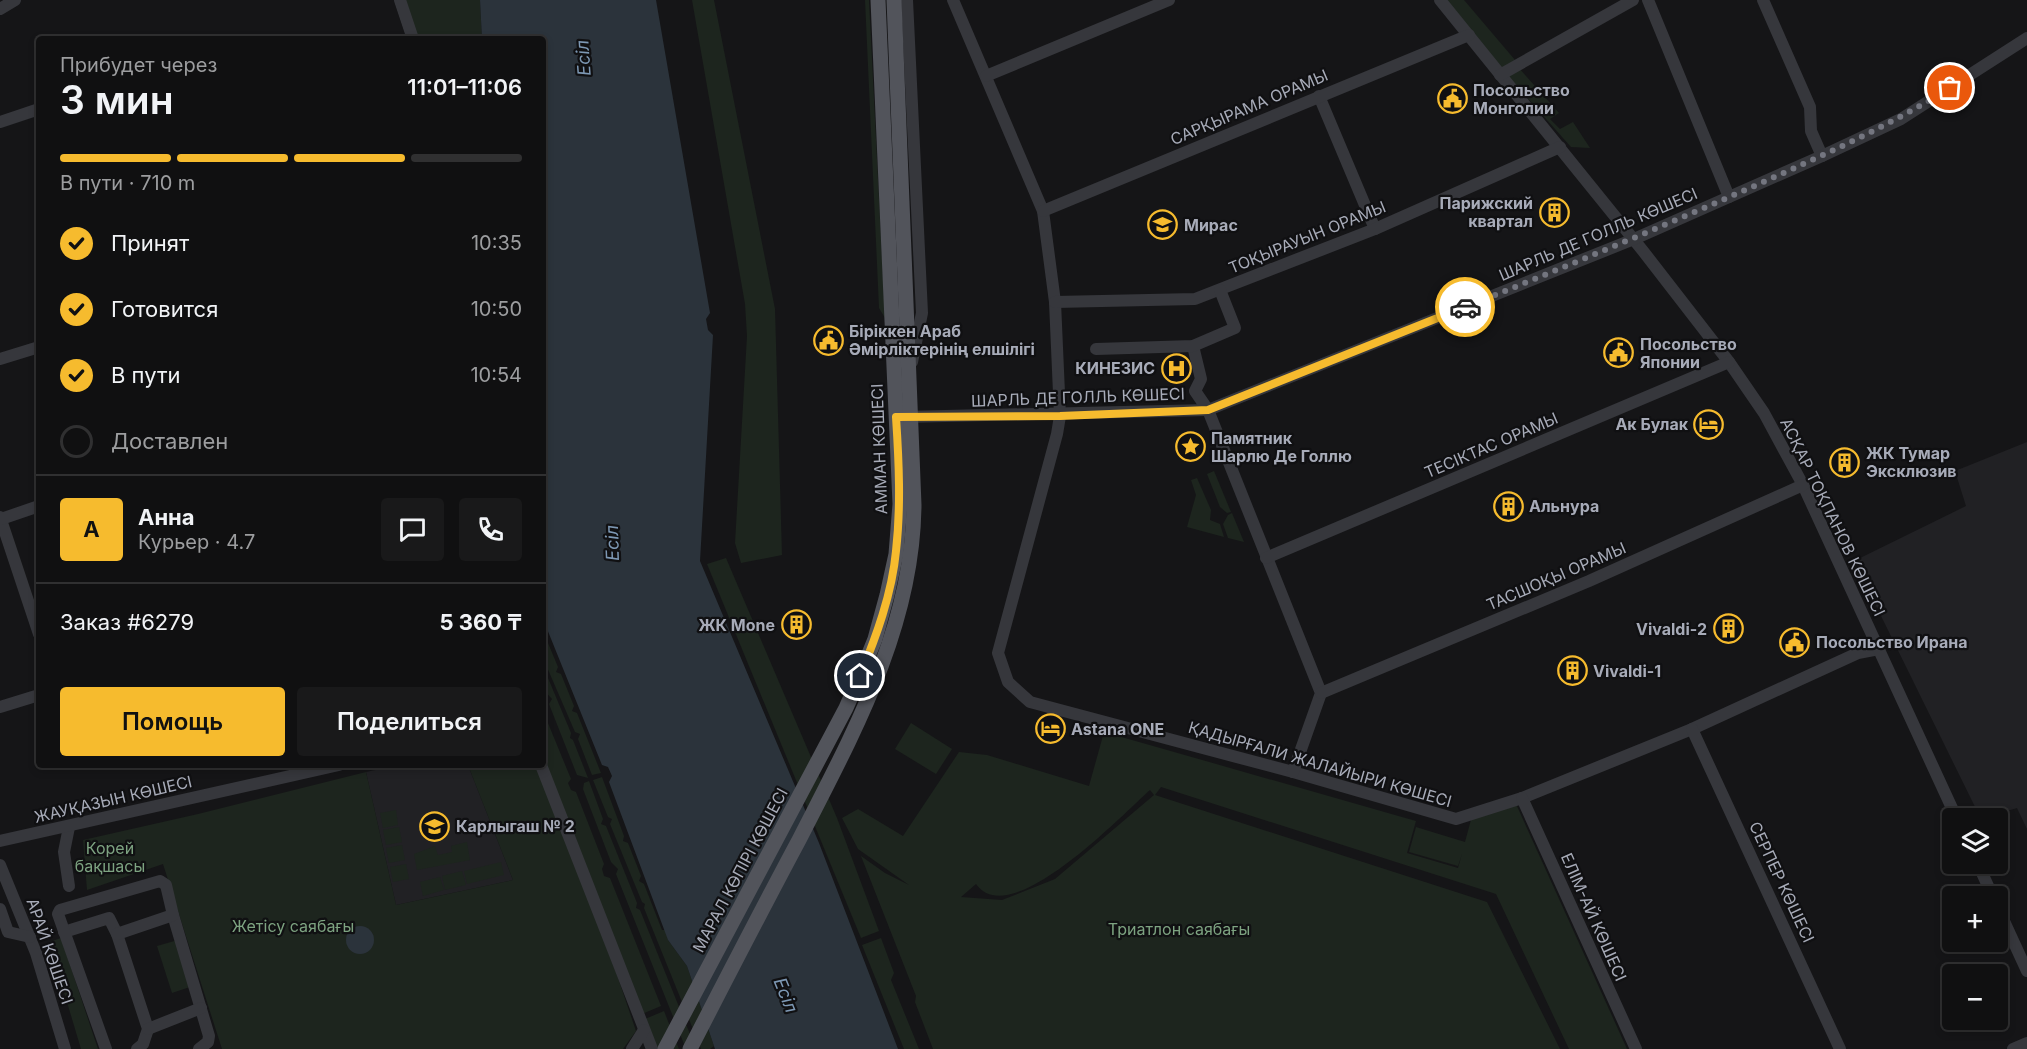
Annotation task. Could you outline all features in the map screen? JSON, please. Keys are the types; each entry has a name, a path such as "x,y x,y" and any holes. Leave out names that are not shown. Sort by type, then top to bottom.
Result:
{"main road":[{"name":"АММАН КӨШЕСІ","path":"690,1049 855,732 891,641 909,573 914,505 903,417 878,0"},
{"name":"АММАН КӨШЕСІ","path":"846,708 875,639 896,554 903,417 909,381 894,0"},
{"name":"МАРАЛ КӨПІРІ КӨШЕСІ","path":"665,1049 846,708"}],"street":[{"path":"0,9 15,0"},
{"path":"400,0 412,36"},
{"name":"АММАН КӨШЕСІ","path":"906,0 922,314 909,381"},
{"name":"ҚАДЫРҒАЛИ ЖАЛАЙЫРИ КӨШЕСІ","path":"953,0 1043,211 1055,302 1060,416 1058,434 998,653 1008,682 1030,702 1293,772 1456,819 1522,798 1692,729 1858,653 1879,650"},
{"path":"986,76 1169,0"},
{"name":"АСҚАР ТОҚПАНОВ КӨШЕСІ","path":"1440,0 1634,239 1764,413 1803,485 1952,808"},
{"path":"1500,75 1633,0"},
{"path":"1647,0 1729,197"},
{"path":"1763,0 1810,107 1811,131 1822,156"},
{"name":"САРҚЫРАМА ОРАМЫ","path":"1043,211 1469,34"},
{"name":"ШАРЛЬ ДЕ ГОЛЛЬ КӨШЕСІ","path":"903,417 1060,416 1208,410 1634,239 1822,156 1901,119 2027,38"},
{"path":"1319,96 1375,229"},
{"path":"0,122 36,110"},
{"name":"ТОҚЫРАУЫН ОРАМЫ","path":"1055,302 1195,300 1375,229 1560,147"},
{"path":"1096,349 1193,346 1235,328 1220,290"},
{"path":"1193,346 1201,379 1195,391 1208,410 1321,693 1293,772"},
{"path":"0,358 36,348"},
{"name":"ТЕСІКТАС ОРАМЫ","path":"1266,558 1728,362"},
{"name":"ТАСШОҚЫ ОРАМЫ","path":"1321,693 1589,581 1803,485"},
{"path":"36,507 0,518 36,625"},
{"path":"0,707 36,696"},
{"name":"СЕРПЕР КӨШЕСІ","path":"1692,729 1840,1049"},
{"name":"ЖАУҚАЗЫН КӨШЕСІ","path":"0,842 326,768"},
{"path":"542,768 652,1049"},
{"name":"ЕЛІМ-АЙ КӨШЕСІ","path":"1522,798 1636,1049"},
{"path":"69,827 64,852 69,886"},
{"name":"АРАЙ КӨШЕСІ","path":"0,865 4,887 30,937 65,1049"},
{"path":"106,1049 58,914 60,910 160,881 166,885 209,1036 208,1042 199,1049"},
{"path":"101,898 117,934 148,1029 142,1047"},
{"path":"0,909 8,932 30,937"},
{"path":"117,934 173,915"},
{"path":"64,932 109,918"},
{"path":"2008,930 2027,971"},
{"path":"148,1029 201,1008"},
{"path":"632,1049 644,1030"},
{"path":"2013,1049 2027,1043"}],"shaded area":[{"path":"2027,442 2027,829 2017,808 2008,811 2008,808 1976,808 1854,561 1966,506 1955,471"},
{"name":"Карлыгаш № 2","path":"385,768 469,768 513,880 396,905 366,772"}],"green space":[{"path":"403,0 480,0 482,36 416,36"},
{"path":"692,0 714,0 775,309 782,555 741,563 735,543 747,336 745,304"},
{"path":"865,0 869,0 885,318 879,308"},
{"path":"1445,0 1464,0 1515,60 1502,69"},
{"path":"1519,68 1559,113 1550,119 1560,129 1573,122 1590,148 1571,147 1507,75"},
{"path":"1214,471 1231,512 1227,513 1220,507 1207,474"},
{"path":"1197,478 1211,510 1210,520 1220,524 1224,537 1187,527 1196,495 1191,480"},
{"path":"1232,513 1244,542 1228,538 1223,524 1228,515"},
{"path":"726,558 837,818 879,931 861,938 707,564"},
{"path":"546,638 558,667 556,672 561,674 574,706 572,711 577,713 601,773 592,775 578,739 580,734 575,732 546,665"},
{"path":"546,673 571,733 570,738 573,740 588,778 577,775 549,704 552,699 546,692"},
{"path":"546,718 571,779 568,783 571,790 576,792 604,864 602,869 604,876 610,878 661,1006 642,1014 546,768"},
{"path":"911,723 952,749 936,774 895,749"},
{"name":"Триатлон саябағы","path":"1104,732 1416,821 1407,853 1458,868 1462,854 1458,866 1409,852 1416,827 1465,842 1472,816 1516,804 1627,1049 1569,1049 1496,894 1161,787 1155,795 1487,902 1560,1049 933,1049 915,1002 916,996 861,856 885,873 909,885 858,849 842,818 858,809 903,836 959,752 987,755 1089,786","holes":["1150,790 1154,795 1055,879 1002,900 961,897 976,884 992,895 1014,893 1039,882 1092,843"]},
{"name":"Жетісу саябағы","path":"469,768 537,768 616,972 636,1031 623,1049 222,1049 163,864 87,890 83,840 366,772 396,905 513,880"},
{"path":"602,777 624,836 623,841 628,843 641,876 639,881 644,884 662,930 667,930 668,940 687,966 714,1046 710,1049 701,1049 644,908 645,904 642,902 610,824 612,819 608,817 593,780"},
{"path":"589,781 603,819 601,824 606,826 637,903 636,908 640,910 696,1049 686,1049 616,874 618,869 611,862 583,789 584,783"},
{"path":"396,810 398,825 383,828 380,813"},
{"path":"399,827 402,842 386,845 383,830"},
{"path":"467,842 470,860 417,870 414,854 435,846 438,855 452,852 451,846"},
{"path":"402,845 405,860 389,863 386,848"},
{"path":"501,862 504,875 467,884 464,871"},
{"path":"406,864 409,879 393,882 390,867"},
{"path":"462,871 466,885 445,890 442,876"},
{"path":"440,877 444,890 423,896 420,882"},
{"path":"61,938 98,1049 81,1049 49,942"},
{"path":"881,938 894,973 891,980 919,1049 904,1049 862,945"},
{"path":"178,940 193,986 172,993 157,946"},
{"path":"664,1011 679,1049 656,1049 645,1019"}],"water":[{"name":"Есіл","path":"480,0 656,0 710,313 706,319 708,330 713,335 700,561 819,843 898,1049 715,1049 687,966 668,940 609,782 612,776 608,767 602,765 546,626 546,36 482,36"},
{"path":"360,926 370,930 374,940 370,950 360,954 350,950 346,940 350,930"}],"way so far":[{"path":"1465,307 1634,239 1822,156 1901,119 1950,88"}],"place":[{"name":"Посольство Монголии","path":"1452,99"},
{"name":"Парижский квартал","path":"1554,212"},
{"name":"Мирас","path":"1163,225"},
{"name":"Біріккен Араб Әмірліктерінің елшілігі","path":"828,340"},
{"name":"Посольство Японии","path":"1619,353"},
{"name":"КИНЕЗИС","path":"1176,368"},
{"name":"Ак Булак","path":"1709,424"},
{"name":"Памятник Шарлю Де Голлю","path":"1190,447"},
{"name":"ЖК Тумар Эксклюзив","path":"1845,462"},
{"name":"Альнура","path":"1508,506"},
{"name":"ЖК Mone","path":"796,625"},
{"name":"Vivaldi-2","path":"1728,629"},
{"name":"Посольство Ирана","path":"1795,642"},
{"name":"Vivaldi-1","path":"1572,671"},
{"name":"Astana ONE","path":"1050,729"},
{"name":"Карлыгаш № 2","path":"435,826"}],"route":[{"path":"860,676 875,639 896,554 900,504 896,417 1060,416 1208,410 1465,307"}],"park label":[{"name":"Корей бақшасы","path":"110,857"}]}
